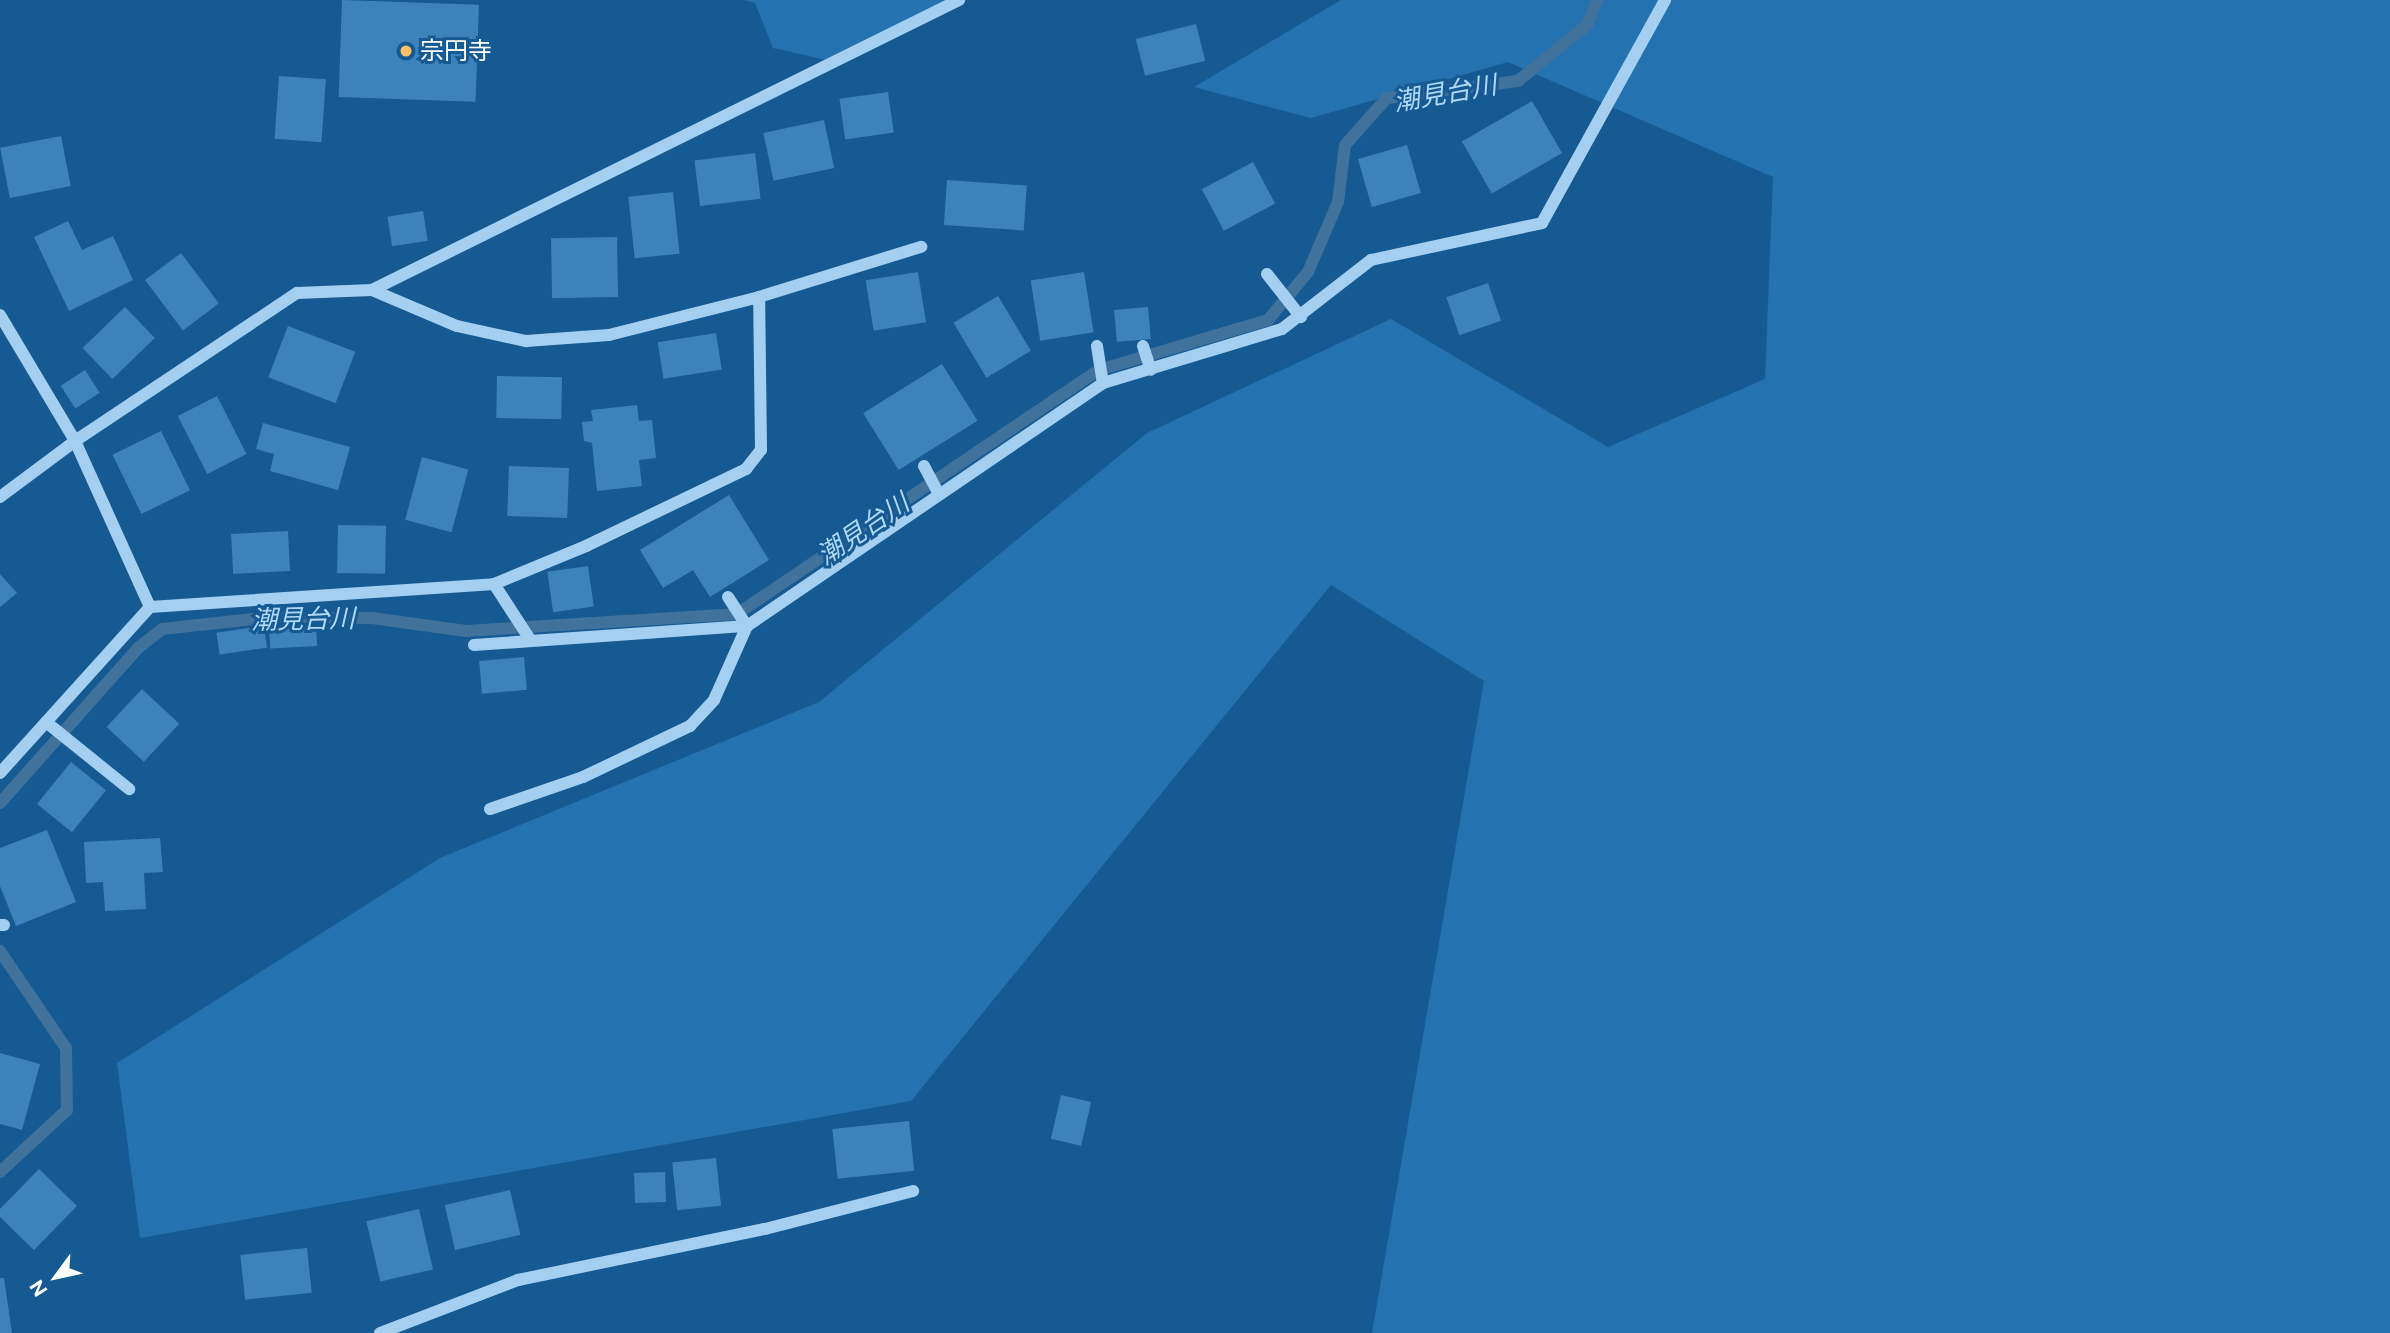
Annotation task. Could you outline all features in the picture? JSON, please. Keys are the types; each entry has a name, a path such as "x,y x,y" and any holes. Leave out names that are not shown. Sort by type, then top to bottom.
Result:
{"street":[{"path":"0,497 75,441 297,293 372,290 959,0"},
{"path":"474,645 525,632 737,612 932,480 1100,375 1146,357 1282,329 1301,317 1371,260 1542,223 1665,0"},
{"path":"372,290 457,326 526,341 609,335 759,297 921,247"},
{"path":"1267,275 1301,317"},
{"path":"0,773 56,729 150,607 494,584 586,546 747,470 761,450 759,297"},
{"path":"0,315 75,441 150,607"},
{"path":"1097,346 1100,375"},
{"path":"494,584 525,632"},
{"path":"490,809 583,777 690,726 714,700 737,612"},
{"path":"56,729 129,789"},
{"path":"380,1333 518,1280 765,1228 913,1191"}],"shaded area":[{"path":"744,0 955,0 840,63 773,48 755,3"},
{"path":"1341,0 2390,0 2390,1333 1372,1333 1484,681 1331,585 911,1101 140,1238 117,1063 440,858 819,702 1147,433 1391,319 1608,447 1765,379 1773,177 1508,62 1311,118 1194,87"}],"building":[{"name":"宗円寺","path":"342,0 479,5 476,102 339,97"},
{"path":"1196,24 1205,61 1145,76 1136,39"},
{"path":"279,76 326,79 321,142 275,139"},
{"path":"888,92 894,133 845,139 839,99"},
{"path":"1532,101 1562,153 1492,193 1462,142"},
{"path":"824,120 834,168 774,181 763,133"},
{"path":"61,136 71,186 10,198 0,148"},
{"path":"1407,145 1421,193 1372,207 1358,159"},
{"path":"755,153 761,199 700,206 694,160"},
{"path":"1253,162 1275,203 1224,231 1202,189"},
{"path":"947,180 1027,186 1024,230 944,225"},
{"path":"673,192 679,254 635,258 628,197"},
{"path":"423,211 428,241 392,246 387,217"},
{"path":"68,221 82,250 113,236 133,280 69,311 34,237"},
{"path":"617,237 618,297 552,298 551,238"},
{"path":"181,253 219,303 183,330 145,280"},
{"path":"918,272 926,322 874,331 866,280"},
{"path":"1084,272 1094,332 1040,341 1031,280"},
{"path":"1488,283 1501,321 1459,335 1446,297"},
{"path":"998,296 1031,351 986,378 953,323"},
{"path":"125,307 155,338 112,379 83,348"},
{"path":"1148,307 1151,339 1117,342 1114,310"},
{"path":"288,326 355,352 336,403 268,377"},
{"path":"716,333 722,370 664,379 658,342"},
{"path":"942,364 978,421 899,470 863,413"},
{"path":"85,370 100,393 75,408 61,386"},
{"path":"497,376 562,377 561,419 496,418"},
{"path":"217,396 247,454 207,474 178,416"},
{"path":"637,405 639,421 652,420 656,458 639,460 642,486 597,491 592,443 584,441 582,422 593,421 591,410"},
{"path":"263,423 350,447 338,490 270,471 274,454 256,449"},
{"path":"161,431 190,490 141,514 112,455"},
{"path":"422,457 468,469 452,532 405,520"},
{"path":"509,466 569,468 567,518 507,516"},
{"path":"729,495 769,560 710,597 693,570 663,588 640,550"},
{"path":"338,525 386,526 385,574 337,573"},
{"path":"288,531 290,571 233,574 231,534"},
{"path":"588,566 594,607 553,612 547,572"},
{"path":"0,574 17,593 0,607"},
{"path":"316,624 317,646 270,648 269,626"},
{"path":"264,626 267,648 220,654 216,633"},
{"path":"524,657 527,690 482,694 479,661"},
{"path":"142,689 179,724 144,762 107,727"},
{"path":"71,762 106,790 72,832 37,804"},
{"path":"47,830 76,902 16,926 0,886 0,848"},
{"path":"160,838 163,872 144,873 146,909 105,911 103,882 86,883 84,842"},
{"path":"0,1053 40,1064 22,1130 0,1124"},
{"path":"1061,1095 1091,1102 1081,1146 1051,1139"},
{"path":"909,1121 914,1171 838,1179 832,1129"},
{"path":"716,1158 721,1206 677,1210 672,1163"},
{"path":"39,1169 77,1206 34,1250 0,1217 0,1209"},
{"path":"665,1172 666,1202 635,1203 634,1173"},
{"path":"510,1190 520,1235 455,1250 445,1205"},
{"path":"419,1209 433,1269 380,1282 366,1221"},
{"path":"307,1248 312,1293 245,1300 240,1255"},
{"path":"0,1278 4,1278 12,1333 0,1333"}],"waterway":[{"name":"潮見台川","path":"0,803 138,648 162,629 270,617 372,618 466,631 737,614 1099,370 1268,320 1308,272 1338,202 1345,145 1387,98 1518,81 1587,25 1597,0"},
{"name":"潮見台川","path":"0,951 66,1048 67,1110 0,1172"}],"place":[{"name":"宗円寺","path":"406,51"}]}
